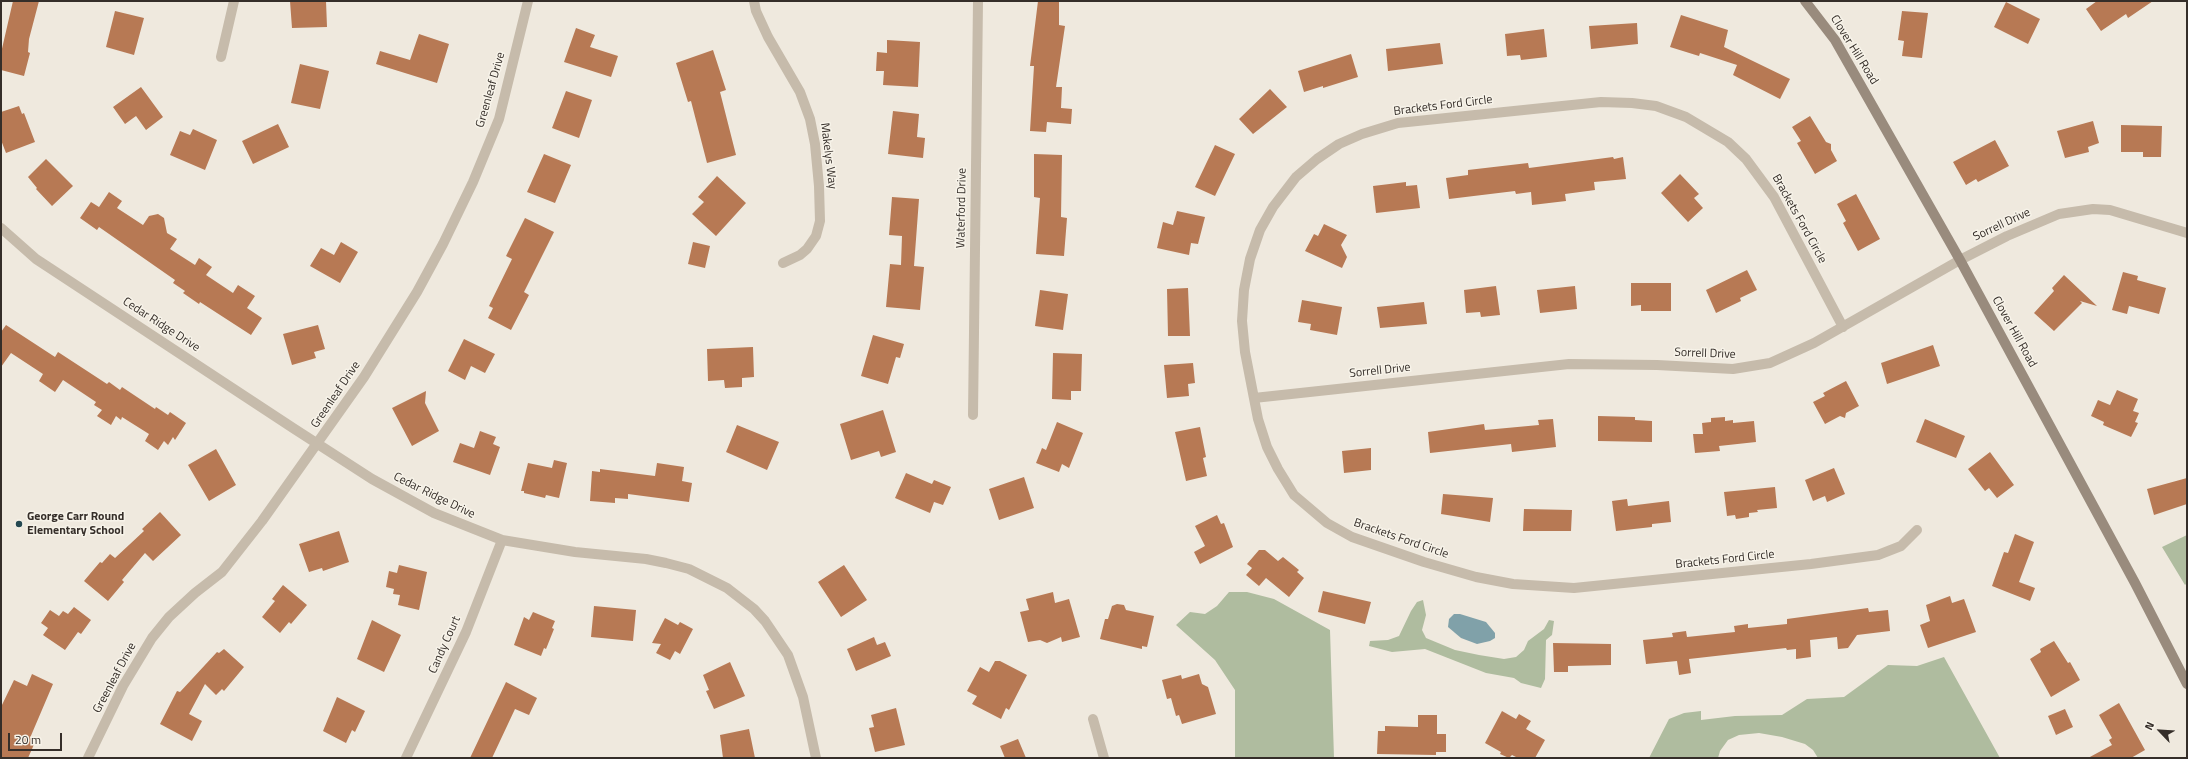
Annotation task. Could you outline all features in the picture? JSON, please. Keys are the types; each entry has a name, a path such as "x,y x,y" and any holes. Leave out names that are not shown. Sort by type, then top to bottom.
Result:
{"street":[{"path":"221,57 234,1"},
{"name":"Greenleaf Drive","path":"88,758 123,686 152,638 169,617 195,593 222,572 318,444 364,377 417,292 444,244 473,182 498,119 528,1"},
{"name":"Makelys Way","path":"754,1 756,11 768,37 800,92 810,119 815,144 819,186 820,221 816,236 807,249 800,255 783,263"},
{"name":"Waterford Drive","path":"973,415 978,1"},
{"name":"Clover Hill Road","path":"1805,1 1835,40 1960,260 2128,569 2187,684"},
{"name":"Brackets Ford Circle","path":"1842,327 1774,197 1746,159 1728,142 1686,117 1656,106 1632,103 1601,102 1429,118 1398,123 1362,134 1339,144 1317,159 1296,177 1273,207 1260,230 1244,290 1242,321 1245,352 1258,419 1267,447 1294,495 1327,523 1352,537 1390,551 1476,577 1513,584 1574,588 1811,564 1887,553 1901,546 1917,530"},
{"name":"Sorrell Drive","path":"1254,398 1569,364 1657,365 1733,369 1770,363 1814,343 1960,260 2008,236 2059,214 2076,211 2110,210 2187,233"},
{"name":"Cedar Ridge Drive","path":"1,228 36,258 318,444 372,479 434,513 502,540 575,552 646,559 666,563 689,569 727,588 754,609 788,655 803,697 816,758"},
{"name":"Candy Court","path":"406,758 466,632 502,540"},
{"path":"1093,719 1104,758"}],"green space":[{"path":"2187,535 2187,583 2185,585 2162,547"},
{"path":"1229,592 1247,592 1274,599 1330,630 1334,758 1235,758 1235,690 1215,660 1176,625 1190,612 1205,614 1217,606"},
{"path":"1423,600 1426,615 1422,630 1426,638 1455,650 1479,655 1504,659 1516,657 1524,650 1528,641 1544,629 1549,620 1554,621 1552,635 1546,640 1545,679 1541,688 1521,683 1514,678 1486,673 1425,649 1392,652 1369,646 1370,641 1388,640 1399,636 1417,602"},
{"path":"1944,657 2000,758 1818,758 1813,750 1805,744 1782,737 1759,733 1739,735 1728,740 1720,751 1718,758 1649,758 1669,719 1684,713 1701,711 1701,720 1735,716 1782,715 1807,699 1844,697 1888,665 1917,666"}],"water":[{"path":"1454,614 1460,614 1486,622 1495,633 1495,638 1490,641 1477,644 1461,638 1448,627 1449,619"}],"building":[{"path":"13,1 39,1 29,39 28,52 30,53 24,76 1,70 1,53"},
{"path":"290,1 326,1 327,27 292,28"},
{"path":"1038,1 1059,1 1059,25 1065,26 1056,87 1062,87 1061,108 1072,109 1071,124 1047,122 1046,132 1030,131 1034,66 1030,66"},
{"path":"2097,1 2153,1 2128,18 2126,14 2101,31 2086,9"},
{"path":"2006,2 2040,19 2028,44 1994,27"},
{"path":"115,11 144,18 134,55 106,47"},
{"path":"1902,11 1928,13 1922,58 1902,56 1904,41 1898,40"},
{"path":"1681,15 1728,30 1724,47 1790,79 1780,99 1733,75 1737,65 1700,53 1699,56 1670,47"},
{"path":"1637,23 1638,44 1591,49 1589,26"},
{"path":"576,28 595,35 590,47 618,56 611,77 564,62"},
{"path":"1544,29 1547,57 1521,60 1520,55 1507,56 1505,34"},
{"path":"419,34 449,44 437,83 376,64 380,51 410,60"},
{"path":"887,40 920,42 918,87 883,85 884,71 876,71 877,52 887,53"},
{"path":"1440,43 1443,64 1388,71 1386,49"},
{"path":"713,50 726,90 720,92 736,155 707,163 691,101 688,102 676,63"},
{"path":"1351,54 1358,77 1323,88 1323,86 1304,92 1298,71"},
{"path":"300,64 329,71 320,109 291,103"},
{"path":"141,87 163,117 146,130 136,116 125,124 113,107"},
{"path":"1270,89 1287,107 1253,134 1239,119"},
{"path":"566,91 592,100 579,138 552,128"},
{"path":"19,106 22,114 24,113 35,142 6,153 1,140 1,112"},
{"path":"893,111 919,114 917,137 925,138 923,158 888,154"},
{"path":"1810,116 1826,142 1831,144 1831,150 1837,161 1815,174 1797,143 1801,141 1792,127"},
{"path":"2093,121 2099,143 2088,147 2089,152 2065,158 2057,131"},
{"path":"278,124 289,147 253,164 242,141"},
{"path":"2121,125 2162,126 2161,157 2143,157 2143,152 2121,152"},
{"path":"193,129 217,140 205,170 170,155 180,131 190,135"},
{"path":"1995,140 2009,166 1978,182 1976,179 1966,185 1953,162"},
{"path":"1215,145 1235,154 1215,196 1195,187"},
{"path":"544,154 571,165 555,203 527,192"},
{"path":"1034,154 1062,155 1061,217 1067,218 1064,256 1036,254 1040,198 1034,197"},
{"path":"1613,157 1614,159 1623,157 1626,179 1594,182 1595,190 1565,194 1566,201 1532,205 1531,192 1516,194 1515,191 1449,199 1446,178 1468,175 1468,170 1528,163 1529,168"},
{"path":"46,159 73,186 52,206 36,189 37,188 28,177"},
{"path":"1680,174 1699,194 1694,198 1703,208 1688,222 1661,193"},
{"path":"717,176 746,203 716,236 692,214 704,202 698,197"},
{"path":"1406,182 1406,186 1417,185 1420,208 1376,213 1373,186"},
{"path":"109,192 122,201 117,208 143,225 149,216 158,214 164,218 167,233 177,239 170,249 195,265 199,258 212,267 206,275 233,293 238,285 255,296 247,308 262,318 251,335 200,302 199,304 183,293 185,291 173,283 175,280 99,227 97,230 80,218 91,202 99,207"},
{"path":"1856,194 1880,239 1858,251 1843,223 1846,221 1837,204"},
{"path":"892,197 919,199 914,266 924,267 920,310 886,307 890,264 901,265 902,236 889,235"},
{"path":"1177,211 1205,217 1198,244 1191,243 1189,255 1157,248 1163,222 1173,225"},
{"path":"525,218 554,232 524,292 529,295 511,330 488,318 493,308 489,306 512,259 506,256"},
{"path":"1324,224 1347,235 1341,245 1347,257 1342,268 1305,251 1314,234 1318,236"},
{"path":"341,242 358,252 340,283 310,266 321,248 334,255"},
{"path":"693,242 710,246 705,268 688,264"},
{"path":"1747,270 1757,290 1740,298 1741,301 1716,313 1706,290"},
{"path":"2123,272 2138,276 2137,280 2166,288 2159,314 2129,306 2127,314 2112,310"},
{"path":"2064,275 2097,306 2080,301 2082,303 2054,331 2034,313 2054,291 2052,288"},
{"path":"1631,283 1671,283 1671,311 1641,311 1641,305 1631,306"},
{"path":"1496,286 1500,315 1481,317 1480,312 1466,313 1464,290"},
{"path":"1575,286 1577,309 1540,313 1537,290"},
{"path":"1188,288 1190,336 1168,336 1167,289"},
{"path":"1040,290 1068,294 1063,330 1035,326"},
{"path":"1302,300 1342,307 1337,335 1310,330 1311,324 1298,322"},
{"path":"1424,302 1427,324 1380,328 1377,307"},
{"path":"6,325 55,357 58,352 107,384 109,382 120,390 122,387 155,409 156,407 168,415 170,412 186,423 175,440 173,437 168,445 164,441 158,450 145,441 149,434 122,417 121,420 116,416 111,425 97,416 102,410 94,405 96,402 63,380 55,392 39,381 43,374 11,353 1,367 1,332"},
{"path":"318,325 325,349 314,352 316,358 292,365 283,334"},
{"path":"873,335 904,344 900,358 896,357 888,384 861,376"},
{"path":"464,339 495,354 485,373 471,366 465,380 448,371"},
{"path":"1933,345 1940,366 1887,384 1881,363"},
{"path":"753,347 754,377 742,378 742,387 725,388 724,380 708,381 707,349"},
{"path":"1053,353 1082,354 1081,391 1071,391 1071,400 1052,399"},
{"path":"1193,363 1195,383 1188,384 1189,396 1167,398 1164,365"},
{"path":"1846,381 1859,406 1846,413 1845,418 1840,416 1825,424 1813,402 1825,396 1823,393"},
{"path":"2117,390 2138,399 2133,411 2139,413 2135,422 2138,423 2131,437 2103,425 2104,422 2091,416 2098,400 2110,405"},
{"path":"426,391 425,403 439,431 412,446 392,408"},
{"path":"883,410 896,452 881,457 879,451 851,460 840,424"},
{"path":"1598,416 1635,417 1635,420 1652,421 1652,442 1598,441"},
{"path":"1725,417 1725,421 1733,420 1733,423 1754,421 1756,442 1719,446 1720,451 1695,453 1693,434 1703,434 1702,423 1711,422 1711,418"},
{"path":"1553,419 1556,447 1512,452 1511,444 1430,453 1428,432 1484,424 1485,430 1539,425 1538,420"},
{"path":"1925,419 1965,436 1956,458 1916,442"},
{"path":"1057,422 1083,433 1069,468 1062,464 1059,472 1036,463 1042,448 1046,450"},
{"path":"737,425 779,442 767,470 726,452"},
{"path":"1200,427 1206,457 1203,458 1207,476 1186,481 1175,432"},
{"path":"480,431 496,437 493,444 500,447 490,475 453,462 460,443 474,448"},
{"path":"1371,448 1371,470 1344,473 1342,451"},
{"path":"216,449 236,485 209,501 188,465"},
{"path":"1990,452 2014,485 1997,498 1989,488 1985,491 1968,469"},
{"path":"554,460 567,463 559,498 546,495 545,498 521,491 528,463 552,468"},
{"path":"657,463 684,467 682,481 692,483 689,502 628,494 628,499 615,498 615,503 590,501 592,471 600,472 600,469 655,476"},
{"path":"1834,468 1845,494 1827,502 1825,496 1813,501 1805,480"},
{"path":"906,473 932,484 934,480 951,487 943,505 934,502 930,513 895,498"},
{"path":"1024,477 1034,508 999,520 989,489"},
{"path":"2187,478 2187,504 2154,515 2147,489"},
{"path":"1775,487 1777,508 1757,510 1758,512 1749,513 1749,517 1736,519 1735,515 1727,516 1724,492"},
{"path":"1443,494 1493,498 1490,522 1441,514"},
{"path":"1627,499 1628,506 1669,501 1671,522 1652,524 1652,527 1616,531 1612,501"},
{"path":"1524,509 1572,510 1571,531 1523,531"},
{"path":"160,512 181,535 153,561 145,553 122,580 124,582 108,601 84,581 100,562 102,563 110,554 115,558 144,531 142,529"},
{"path":"1217,515 1221,524 1224,523 1233,547 1200,564 1194,552 1205,546 1195,526"},
{"path":"339,531 349,562 323,571 322,568 309,572 299,544"},
{"path":"2015,534 2034,542 2019,582 2035,588 2030,601 1992,586 2004,552 2008,553"},
{"path":"1259,550 1265,550 1278,561 1283,557 1299,570 1297,572 1304,578 1289,597 1266,578 1259,586 1246,575 1252,568 1247,564"},
{"path":"399,565 427,572 419,610 398,605 400,595 393,594 394,589 386,587 389,571 397,573"},
{"path":"844,565 867,600 841,617 818,582"},
{"path":"283,585 307,605 291,624 289,622 280,633 262,617 275,601 272,599"},
{"path":"1323,591 1371,602 1365,624 1318,612"},
{"path":"1053,592 1055,603 1069,599 1080,637 1062,642 1061,637 1047,643 1040,640 1028,642 1020,612 1029,610 1026,599"},
{"path":"1950,596 1952,603 1964,599 1976,632 1928,648 1920,625 1930,621 1926,605"},
{"path":"1117,604 1124,605 1126,610 1154,616 1147,647 1142,646 1142,649 1100,639 1105,619 1108,619 1112,606"},
{"path":"594,606 636,610 633,641 591,637"},
{"path":"74,607 91,620 81,634 78,632 65,650 43,635 48,628 41,623 50,610 59,616 63,611 68,614"},
{"path":"1868,608 1869,612 1888,610 1890,631 1857,635 1848,648 1838,649 1837,637 1810,640 1811,657 1796,659 1796,649 1787,650 1786,648 1689,659 1691,673 1679,675 1677,661 1646,664 1643,640 1673,637 1672,633 1686,631 1687,637 1735,632 1734,626 1748,624 1748,628 1787,624 1787,619"},
{"path":"533,612 555,621 552,628 554,629 546,649 544,648 541,656 514,645 524,617 529,620"},
{"path":"665,618 678,625 680,622 693,629 680,654 675,651 670,660 656,653 661,644 652,643"},
{"path":"372,620 401,635 384,672 357,659"},
{"path":"874,637 877,645 885,642 891,656 856,671 847,649"},
{"path":"2054,641 2068,663 2070,662 2080,680 2051,697 2030,659 2041,652 2040,649"},
{"path":"1553,643 1611,644 1611,665 1568,666 1568,672 1554,672"},
{"path":"224,649 244,667 224,691 222,689 216,695 205,684 189,714 202,721 192,741 160,724 177,691 180,692 217,652 219,653"},
{"path":"995,661 1000,661 1027,675 1009,710 1006,708 1001,719 972,704 977,696 967,691 980,667 989,672"},
{"path":"730,662 745,696 714,709 706,691 709,690 703,675"},
{"path":"32,674 53,684 30,738 36,740 28,758 1,758 1,707 14,680 27,686"},
{"path":"1199,674 1202,684 1208,687 1216,714 1182,724 1179,715 1176,716 1171,698 1167,699 1162,680 1181,675 1182,679"},
{"path":"506,682 537,698 529,715 515,709 492,758 470,758"},
{"path":"337,697 365,711 355,732 352,730 346,743 323,731"},
{"path":"2119,703 2145,750 2131,758 2088,758 2112,745 2109,740 2112,738 2099,715"},
{"path":"896,708 905,745 875,752 869,728 874,727 871,715"},
{"path":"2065,709 2073,727 2056,735 2048,716"},
{"path":"1502,711 1516,719 1519,714 1531,721 1526,729 1545,740 1535,758 1518,758 1512,755 1509,758 1500,754 1501,752 1485,743"},
{"path":"1418,715 1437,715 1437,734 1446,734 1446,752 1436,752 1436,755 1377,754 1378,731 1385,731 1385,726 1418,727"},
{"path":"749,729 755,758 723,758 720,735"},
{"path":"1018,739 1026,758 1005,758 1000,746"}],"place":[{"name":"George Carr Round Elementary School","path":"19,524"}]}
